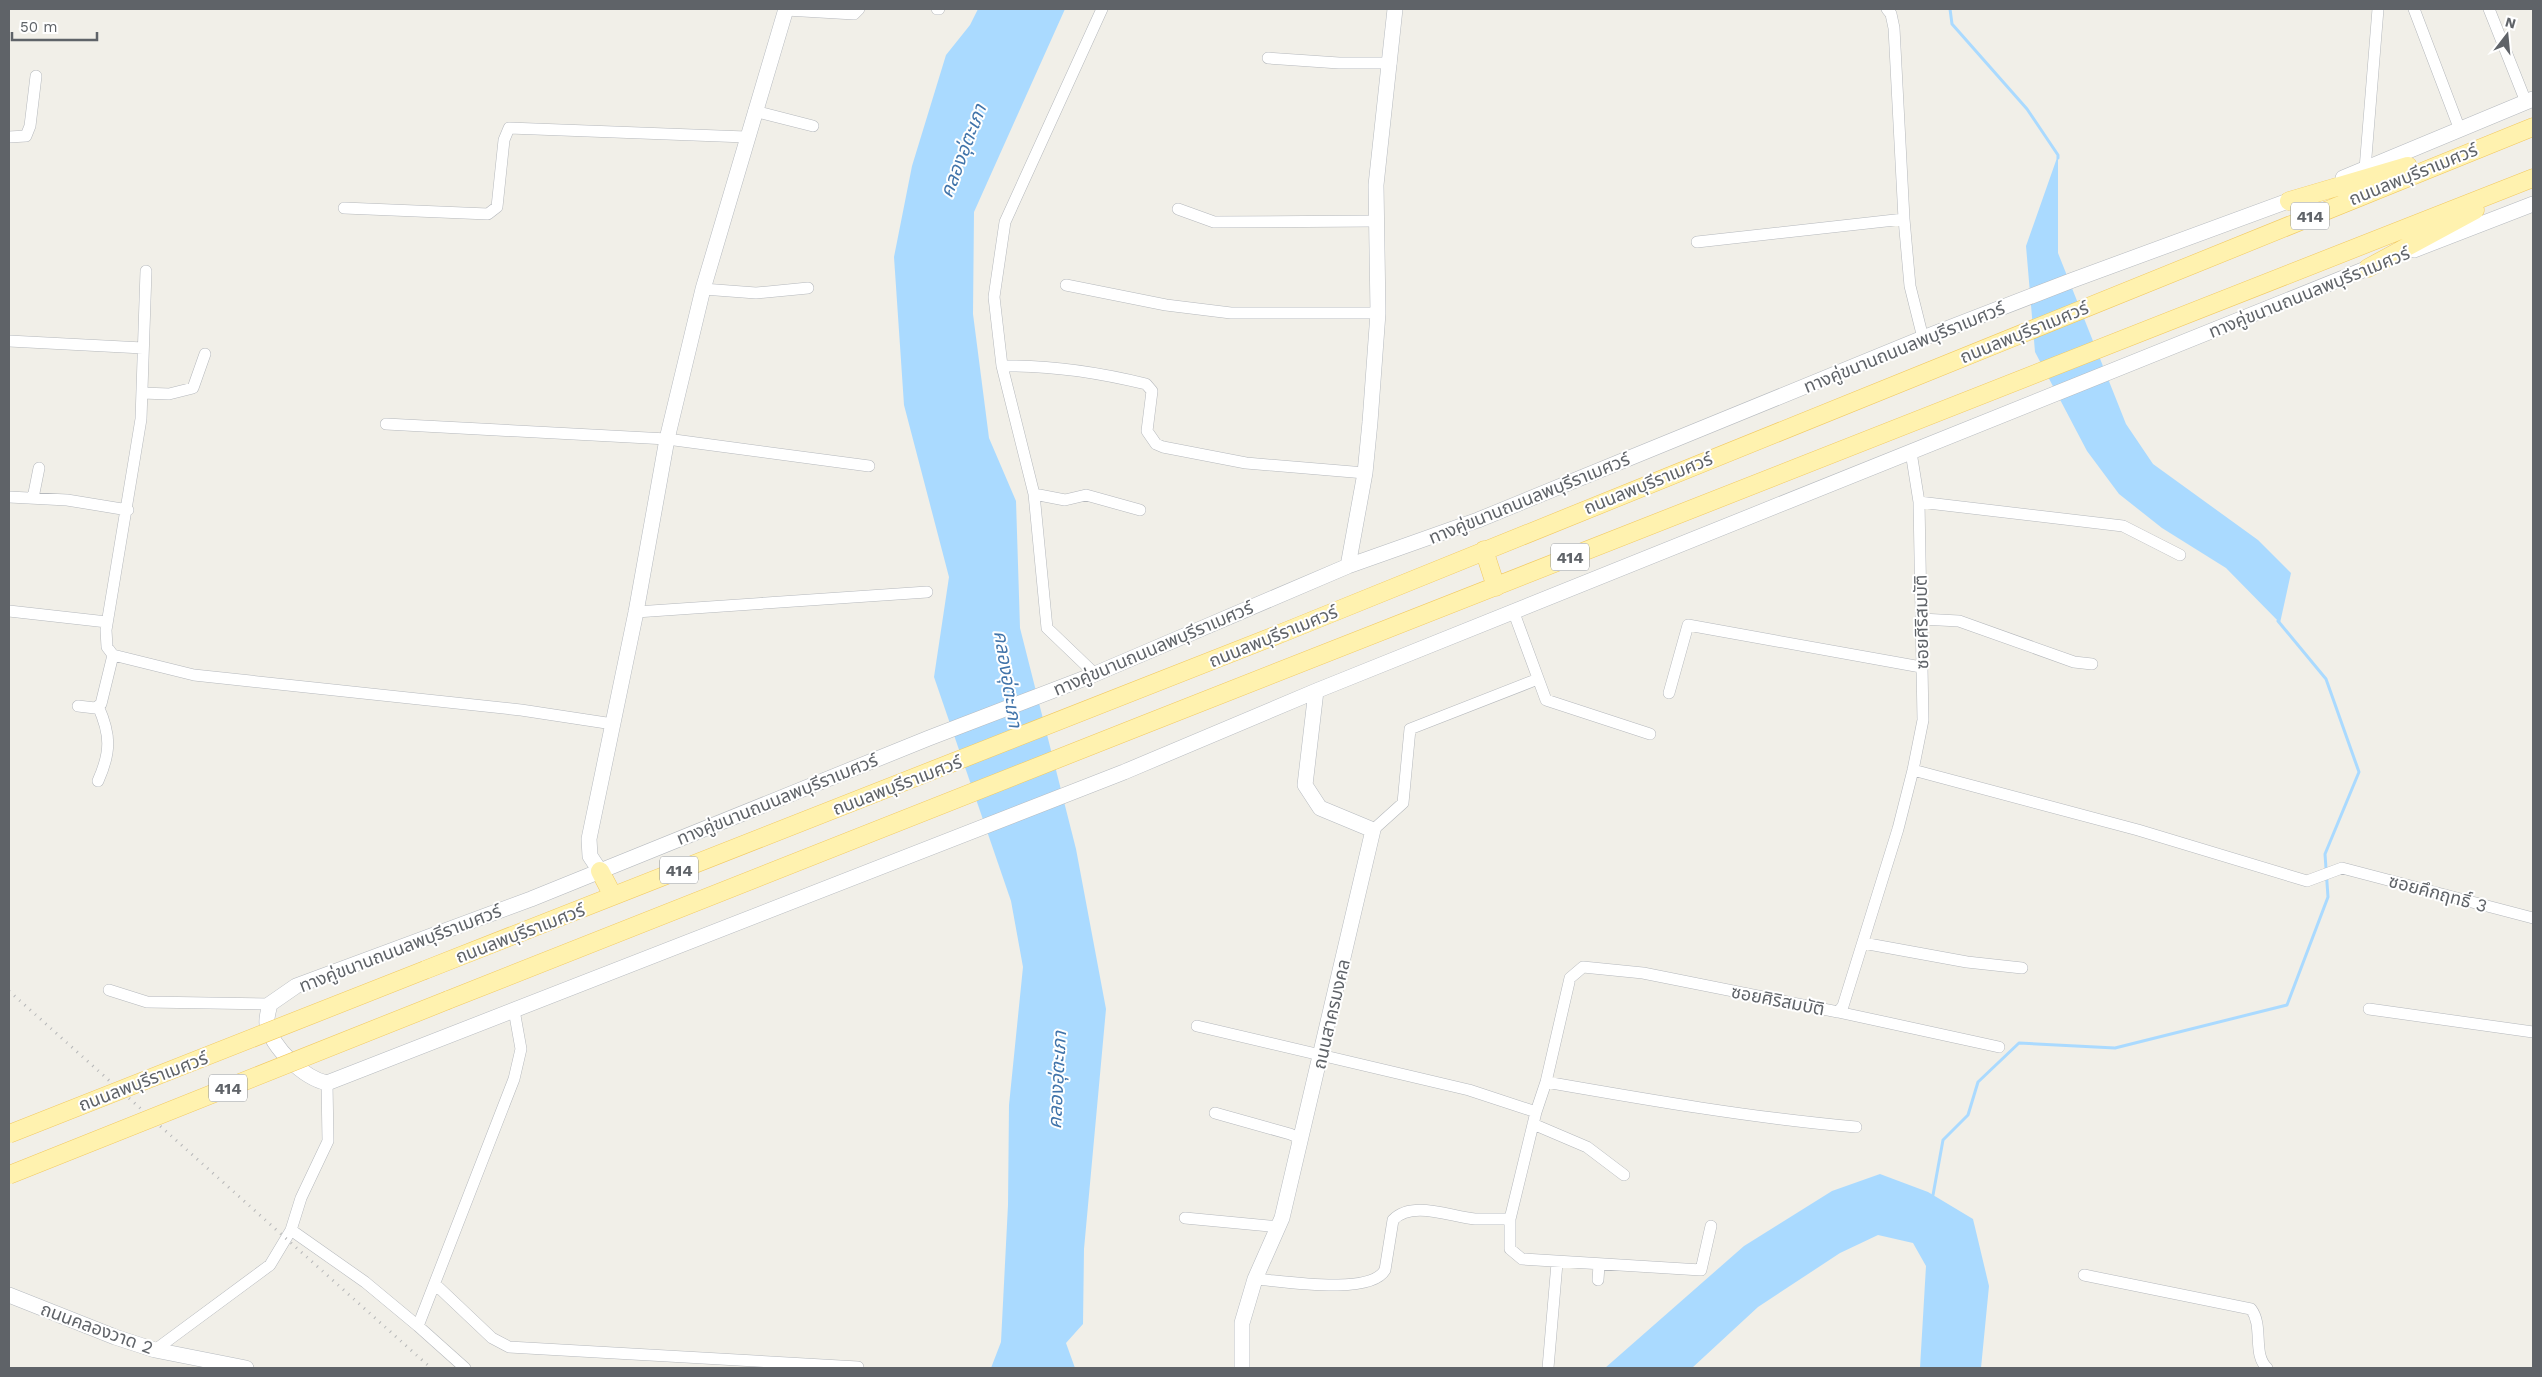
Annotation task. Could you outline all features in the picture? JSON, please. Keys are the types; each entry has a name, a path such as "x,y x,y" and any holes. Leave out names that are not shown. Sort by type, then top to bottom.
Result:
{"main road":[{"path":"614,896 590,856 589,839 636,612 668,439 703,289 746,137 786,9"},
{"path":"1348,566 1365,473 1378,313 1376,185 1391,63 1395,9"},
{"name":"ทางคู่ขนานถนนลพบุรีราเมศวร์","path":"270,1004 296,986 600,871 929,738 1091,675 1348,566 1478,520 1923,338 2073,280 2289,201 2530,101"},
{"name":"ถนนลพบุรีราเมศวร์","path":"9,1134 1098,705 2533,127"},
{"path":"2289,201 2482,146"},
{"path":"2368,268 2533,179"},
{"name":"ถนนลพบุรีราเมศวร์","path":"9,1176 2031,372 2533,179"},
{"name":"ทางคู่ขนานถนนลพบุรีราเมศวร์","path":"327,1084 1124,772 1316,692 1514,614 1910,452 2046,399 2113,370 2533,204"},
{"path":"1484,550 1496,586"},
{"path":"1316,692 1305,785 1320,808 1373,830"},
{"name":"ถนนสาครมงคล","path":"1242,1368 1242,1323 1255,1279 1278,1227 1321,1057 1373,830"},
{"path":"270,1004 267,1023 284,1054 314,1080 327,1084"},
{"name":"ถนนคลองวาด 2","path":"9,1295 115,1337 155,1350 246,1368"}],"street":[{"path":"786,9 854,14 859,9"},
{"path":"1091,675 1047,628 1034,494 1002,366 994,298 1005,222 1102,9"},
{"path":"1887,9 1891,14 1894,28 1904,219 1910,286 1923,338"},
{"path":"2365,169 2378,9"},
{"path":"2414,9 2460,130"},
{"path":"2489,9 2530,101"},
{"path":"1268,58 1339,63 1391,63"},
{"path":"9,137 26,136 30,126 36,76"},
{"path":"754,111 813,126"},
{"path":"344,208 488,214 497,207 504,140 509,128 746,137"},
{"path":"1178,209 1214,222 1376,221"},
{"path":"1697,242 1904,219"},
{"path":"78,706 95,708 98,706 104,696 112,656 107,648 107,622 128,510 141,419 146,272"},
{"path":"1066,285 1166,305 1231,312 1378,313"},
{"path":"703,289 756,293 808,288"},
{"path":"9,341 143,348"},
{"path":"142,393 169,394 193,388 205,354"},
{"path":"1002,366 1036,365 1075,368 1146,384 1152,391 1147,431 1156,444 1164,447 1246,463 1365,473"},
{"path":"386,424 668,439 869,466"},
{"name":"ซอยศิริสมบัติ","path":"1557,1263 1522,1259 1510,1250 1510,1219 1536,1112 1546,1082 1570,978 1583,967 1644,972 1838,1012 1843,1006 1914,770 1923,720 1919,502 1910,452"},
{"path":"33,498 39,468"},
{"path":"1034,494 1066,500 1086,495 1140,510"},
{"path":"9,497 67,500 128,510"},
{"path":"1919,502 2123,526 2180,555"},
{"path":"636,612 927,592"},
{"path":"9,611 107,622"},
{"path":"1514,614 1546,700 1650,734"},
{"path":"1921,619 1959,620 2074,662 2092,664"},
{"path":"1669,692 1688,625 1921,667"},
{"path":"112,656 194,675 521,710 613,724"},
{"path":"1373,830 1403,803 1410,729 1538,679"},
{"path":"98,706 106,725 108,751 98,781"},
{"name":"ซอยคึกฤทธิ์ 3","path":"1914,770 2138,830 2307,882 2342,868 2533,918"},
{"path":"1863,943 1967,962 2022,968"},
{"path":"109,990 147,1002 270,1004"},
{"path":"2368,1009 2533,1032"},
{"path":"418,1326 514,1079 521,1049 514,1010"},
{"path":"1838,1012 1999,1047"},
{"path":"1197,1026 1321,1057 1469,1090 1536,1112"},
{"path":"1546,1082 1689,1107 1788,1121 1856,1127"},
{"path":"155,1350 270,1265 291,1230 301,1198 328,1141 327,1084"},
{"path":"1215,1113 1290,1134 1297,1137 1299,1147"},
{"path":"1533,1124 1587,1147 1624,1175"},
{"path":"1255,1279 1337,1284 1370,1282 1381,1276 1385,1270 1393,1220 1398,1215 1409,1211 1425,1211 1474,1218 1510,1219"},
{"path":"1185,1218 1278,1227"},
{"path":"1548,1368 1557,1263 1701,1270 1712,1226"},
{"path":"291,1230 366,1282 465,1368"},
{"path":"1598,1280 1599,1265"},
{"path":"2084,1275 2251,1309 2258,1322 2260,1356 2267,1368"},
{"path":"435,1284 492,1338 508,1347 858,1367"}],"water":[{"name":"คลองอุ่ตะเภา","path":"978,9 1065,9 974,212 973,314 989,438 1016,501 1020,628 1076,849 1106,1009 1084,1249 1083,1324 1066,1343 1075,1368 991,1368 1001,1342 1008,1205 1009,1105 1023,967 1011,901 934,677 949,577 904,405 894,257 912,166 946,55 970,25"},
{"path":"2058,155 2058,253 2126,424 2153,464 2258,540 2291,573 2280,623 2226,568 2162,528 2119,494 2087,451 2035,352 2026,246"},
{"path":"1880,1174 1928,1192 1973,1219 1989,1286 1981,1368 1920,1368 1926,1266 1913,1243 1878,1235 1840,1253 1758,1307 1692,1368 1605,1368 1744,1246 1832,1191"}],"waterway":[{"path":"1950,9 1952,24 2027,109 2058,155 2058,158"},
{"path":"1933,1195 1943,1140 1968,1115 1978,1082 2019,1043 2115,1048 2287,1005 2328,897 2325,854 2359,772 2326,679 2278,621"}],"railway":[{"path":"9,991 431,1368"}]}
